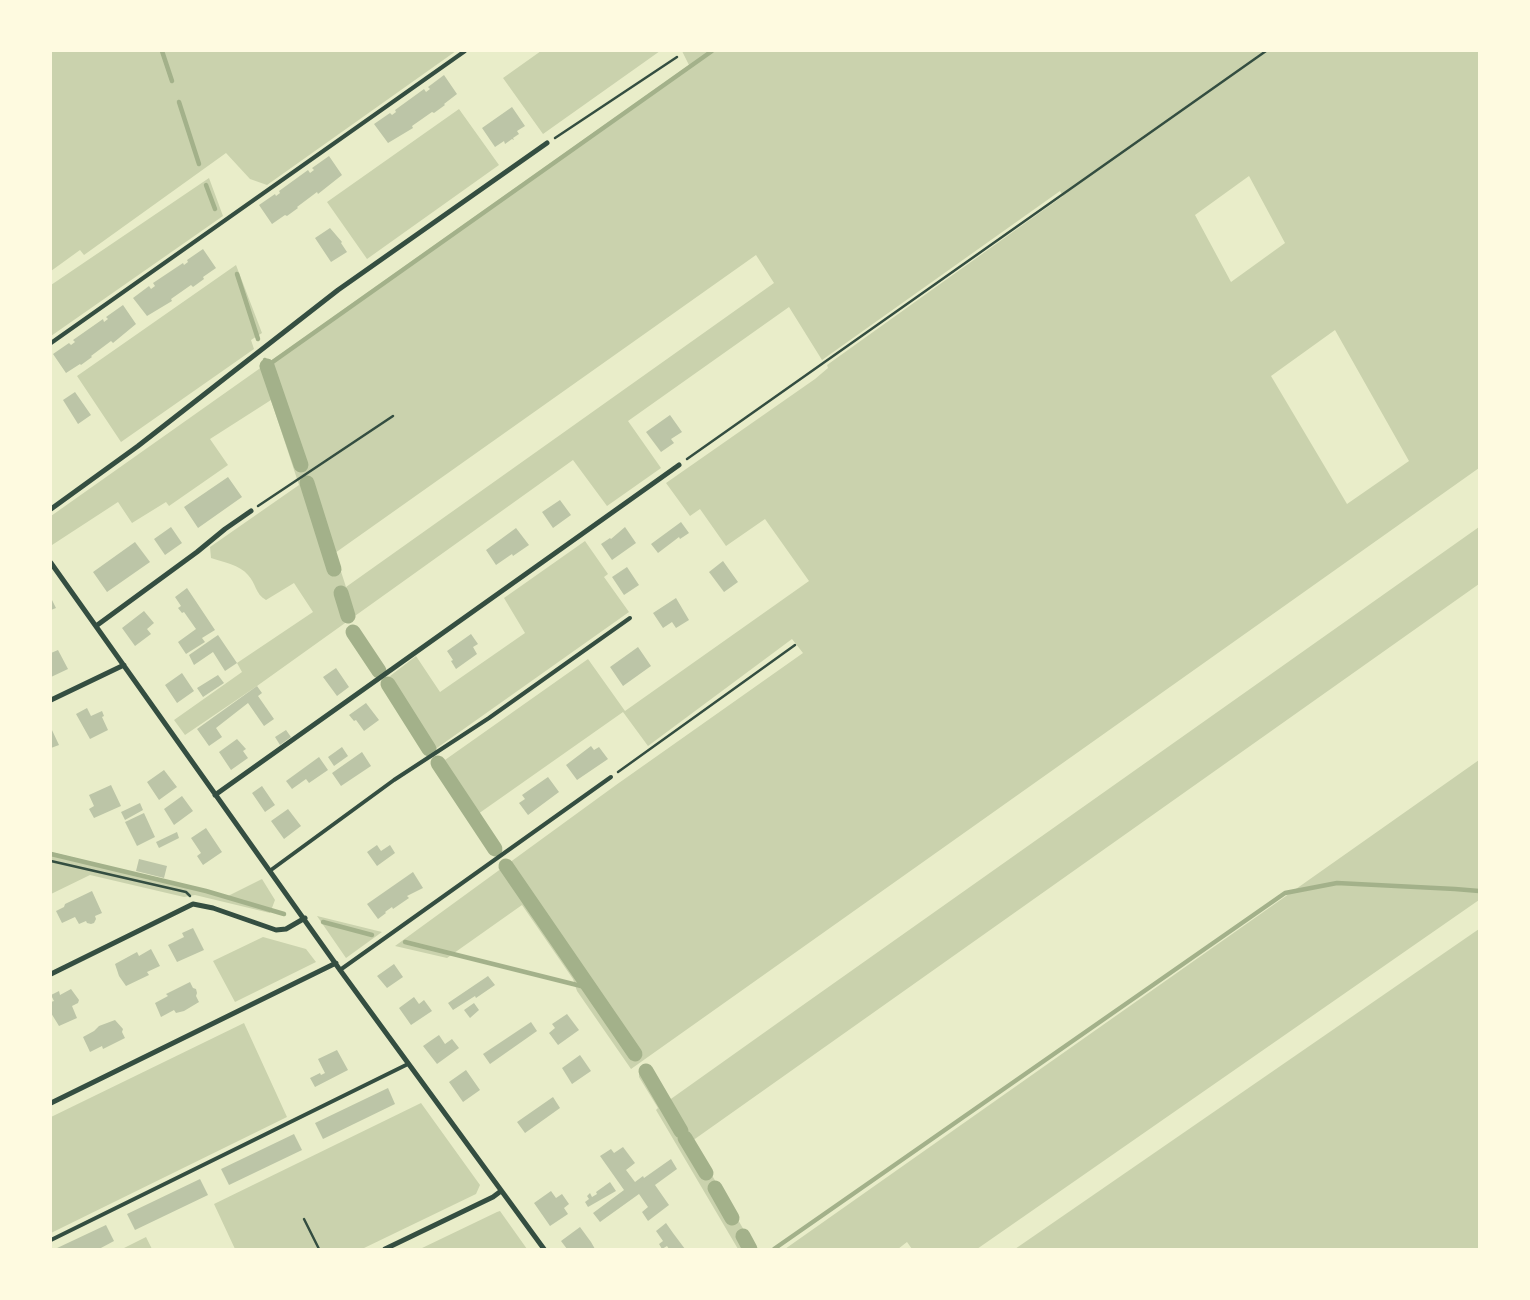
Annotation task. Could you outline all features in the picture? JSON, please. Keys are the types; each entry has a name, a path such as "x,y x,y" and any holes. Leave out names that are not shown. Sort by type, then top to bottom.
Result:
{"street":[{"path":"51,509 138,446 338,290 547,142"},
{"path":"215,795 679,465"},
{"path":"96,626 197,552 224,529 251,511"},
{"path":"51,563 215,795 271,870 340,970 544,1249"},
{"path":"51,700 124,665"},
{"path":"51,974 193,904 213,908 276,930 286,929 305,918"},
{"path":"51,1102 336,963"},
{"path":"385,1249 493,1197 501,1191"}],"lane":[{"path":"51,343 465,51"},
{"path":"271,870 394,780 489,718 630,618"},
{"path":"340,970 611,778"},
{"path":"51,1240 408,1064"}],"path":[{"path":"679,465 1266,51"},
{"path":"547,142 677,57"},
{"path":"251,511 393,416"},
{"path":"611,778 795,645"},
{"path":"51,861 186,892 193,904"},
{"path":"304,1219 319,1249"}],"green space":[{"path":"51,51 456,51 267,185 250,179 226,153 84,255 80,250 51,271"},
{"path":"541,51 660,51 543,134 503,78"},
{"path":"682,51 1479,51 1479,468 631,1069 577,991 573,979 522,905 447,958 395,946 616,785 803,653 792,639 648,746 623,712 478,814 501,848 492,855 435,767 588,659 625,711 809,581 765,519 726,546 700,509 690,516 666,483 815,379 828,368 827,365 1063,196 1060,191 822,360 789,307 628,421 661,468 607,506 573,460 257,686 185,735 174,720 242,672 237,663 313,612 294,583 266,600 262,598 251,578 245,572 231,564 211,558 210,547 299,485 271,400 210,439 228,465 169,506 166,502 132,523 118,502 52,545 51,516 689,65","holes":["1249,176 1285,243 1231,282 1195,215","756,255 774,283 346,587 335,553","1335,330 1409,461 1347,504 1271,376"]},
{"path":"459,109 499,165 367,259 327,202"},
{"path":"209,178 223,216 51,336 51,285"},
{"path":"236,265 262,333 251,340 254,349 121,442 77,376"},
{"path":"1479,527 1479,584 692,1141 755,1249 738,1249 656,1110 658,1108 639,1077 639,1073 648,1070 668,1101"},
{"path":"585,541 608,574 604,577 629,612 427,755 381,683 416,656 440,692 525,633 504,598"},
{"path":"1479,760 1479,900 977,1249 912,1249 907,1242 898,1249 785,1249"},
{"path":"51,852 228,896 262,879 275,900 270,913 195,895 184,897 90,875 51,894"},
{"path":"317,916 382,932 346,958"},
{"path":"1479,929 1479,1249 1015,1249"},
{"path":"263,937 306,949 316,962 235,1002 213,961"},
{"path":"244,1023 287,1117 51,1233 51,1117"},
{"path":"421,1103 480,1185 476,1194 362,1249 235,1249 214,1204"},
{"path":"500,1211 527,1249 420,1249 497,1212"},
{"path":"146,1237 152,1249 122,1249"}],"building":[{"path":"444,75 457,94 434,113 432,112 412,126 413,128 388,143 374,124 390,113 392,115 396,112 395,110 424,89 426,92 430,89 428,87"},
{"path":"512,107 525,126 517,131 519,134 513,138 514,140 512,139 505,144 504,141 495,147 482,128"},
{"path":"329,156 342,175 287,216 285,215 272,224 259,205 275,194 276,196 280,193 279,191 308,170 310,173 314,170 312,168"},
{"path":"330,228 342,242 347,252 331,262 315,238"},
{"path":"203,249 216,268 193,287 191,285 171,299 172,301 147,316 133,298 149,286 151,289 155,286 153,283 183,263 184,265 188,262 187,260"},
{"path":"123,305 136,324 113,343 111,341 81,365 66,373 53,354 69,343 71,345 75,342 73,340 103,319 104,322 108,319 106,317"},
{"path":"75,392 91,415 78,424 63,400"},
{"path":"670,415 682,432 671,439 674,443 661,452 646,432"},
{"path":"228,477 242,497 198,528 184,507"},
{"path":"560,500 571,515 553,528 542,512"},
{"path":"681,522 689,533 680,539 679,537 658,553 651,544"},
{"path":"171,527 182,543 165,555 154,539"},
{"path":"625,527 636,543 612,560 601,544 611,539"},
{"path":"516,528 529,545 496,565 486,550"},
{"path":"135,542 150,562 107,592 93,572"},
{"path":"723,561 738,582 724,592 709,572"},
{"path":"627,567 639,585 624,595 612,577"},
{"path":"187,588 215,630 202,638 205,642 186,654 178,642 196,629 184,612 182,613 178,608 181,606 175,597"},
{"path":"51,598 56,608 51,610"},
{"path":"676,598 689,620 676,628 672,622 663,628 653,613"},
{"path":"144,611 154,623 147,629 151,634 135,646 122,628"},
{"path":"471,634 478,644 473,647 477,654 456,669 447,651"},
{"path":"218,635 237,663 225,671 213,652 194,665 189,655"},
{"path":"638,647 651,666 623,686 610,667"},
{"path":"58,650 68,669 51,677 51,653"},
{"path":"336,668 349,687 337,696 323,677"},
{"path":"182,673 194,691 177,703 165,685"},
{"path":"218,675 224,683 203,697 197,688"},
{"path":"257,686 262,693 258,696 274,719 264,726 248,703 216,728 222,737 209,746 197,729"},
{"path":"366,703 379,720 364,731 356,720 354,721 349,715"},
{"path":"87,708 91,716 102,711 104,716 102,717 108,730 90,739 76,714"},
{"path":"51,728 59,745 51,748"},
{"path":"286,730 291,737 280,745 275,737"},
{"path":"237,739 246,749 243,751 248,758 231,770 219,752"},
{"path":"591,746 594,750 599,747 608,759 577,780 566,765"},
{"path":"342,747 348,756 334,766 328,757"},
{"path":"362,752 371,766 341,786 332,773"},
{"path":"319,757 328,770 309,783 306,779 292,789 286,781"},
{"path":"164,770 177,787 159,800 147,782"},
{"path":"548,777 559,792 528,815 519,803 525,799 522,795"},
{"path":"111,785 121,806 94,818 89,809 94,806 89,795"},
{"path":"262,786 275,805 265,812 252,793"},
{"path":"182,796 193,811 174,825 164,809"},
{"path":"140,803 143,810 125,820 121,812"},
{"path":"288,809 301,826 284,839 271,821"},
{"path":"144,813 155,837 137,846 125,822"},
{"path":"206,828 222,852 203,865 197,856 201,853 191,838"},
{"path":"177,832 179,838 159,848 156,842"},
{"path":"377,845 381,851 390,845 395,853 377,866 367,852"},
{"path":"139,859 167,866 164,878 136,871"},
{"path":"413,872 423,888 407,896 409,898 393,909 392,907 378,919 367,904"},
{"path":"92,891 102,913 95,916 94,923 87,923 86,921 79,924 75,917 62,923 56,911 64,907 65,904"},
{"path":"193,928 204,950 177,962 168,945 184,937 182,933"},
{"path":"151,949 160,966 147,972 149,975 126,986 119,976 115,964 137,952 139,956"},
{"path":"394,964 403,977 387,988 377,976"},
{"path":"488,976 495,985 453,1010 448,1003"},
{"path":"190,982 193,988 196,989 196,996 199,1002 184,1011 176,1013 174,1010 161,1017 155,1003 168,996 166,994"},
{"path":"71,989 79,1000 78,1003 72,1006 77,1018 59,1026 51,1013 51,1002 54,1001 51,995 59,991 60,995"},
{"path":"414,997 419,1004 424,1000 432,1011 411,1025 399,1008"},
{"path":"474,1003 479,1010 470,1018 464,1010"},
{"path":"567,1014 579,1030 558,1045 549,1033 555,1028 552,1024"},
{"path":"115,1020 123,1029 122,1032 125,1038 103,1049 102,1046 90,1052 83,1037 99,1026"},
{"path":"531,1022 537,1031 490,1064 483,1054"},
{"path":"439,1035 445,1044 452,1039 459,1048 437,1064 423,1046"},
{"path":"337,1050 348,1070 315,1087 310,1078 320,1073 321,1075 325,1073 318,1059"},
{"path":"580,1055 591,1071 572,1084 562,1068"},
{"path":"466,1070 480,1090 463,1102 449,1082"},
{"path":"388,1088 395,1104 323,1139 315,1123"},
{"path":"553,1097 560,1108 525,1133 517,1122"},
{"path":"294,1134 302,1150 229,1185 221,1169"},
{"path":"623,1147 635,1163 626,1170 635,1182 671,1159 677,1169 655,1185 669,1205 648,1221 642,1212 648,1207 639,1194 600,1222 593,1213 624,1190 600,1156 611,1149 614,1153"},
{"path":"200,1179 208,1195 135,1230 127,1214"},
{"path":"610,1182 616,1191 588,1207 585,1202 589,1199 587,1196 590,1193 592,1197 597,1194 596,1192"},
{"path":"551,1191 556,1198 562,1194 569,1204 564,1208 568,1214 550,1226 534,1203"},
{"path":"666,1223 685,1249 669,1249 667,1246 662,1249 659,1244 663,1241 656,1231"},
{"path":"106,1225 114,1241 99,1249 55,1249"},
{"path":"580,1227 595,1249 567,1249 561,1241"}],"waterway":[{"path":"162,51 172,81"},
{"path":"265,360 267,366 712,51"},
{"path":"179,102 199,164"},
{"path":"206,185 215,209"},
{"path":"237,274 258,339"},
{"path":"267,366 301,465"},
{"path":"307,483 334,569"},
{"path":"341,593 348,616"},
{"path":"353,632 379,671"},
{"path":"388,684 429,749"},
{"path":"438,763 495,849"},
{"path":"51,854 206,891 284,914"},
{"path":"506,866 635,1054"},
{"path":"774,1249 1285,893 1337,883 1479,891"},
{"path":"323,922 372,935"},
{"path":"405,942 589,988"},
{"path":"646,1071 681,1131"},
{"path":"685,1138 706,1173"},
{"path":"715,1188 732,1218"},
{"path":"743,1236 750,1249"}]}
